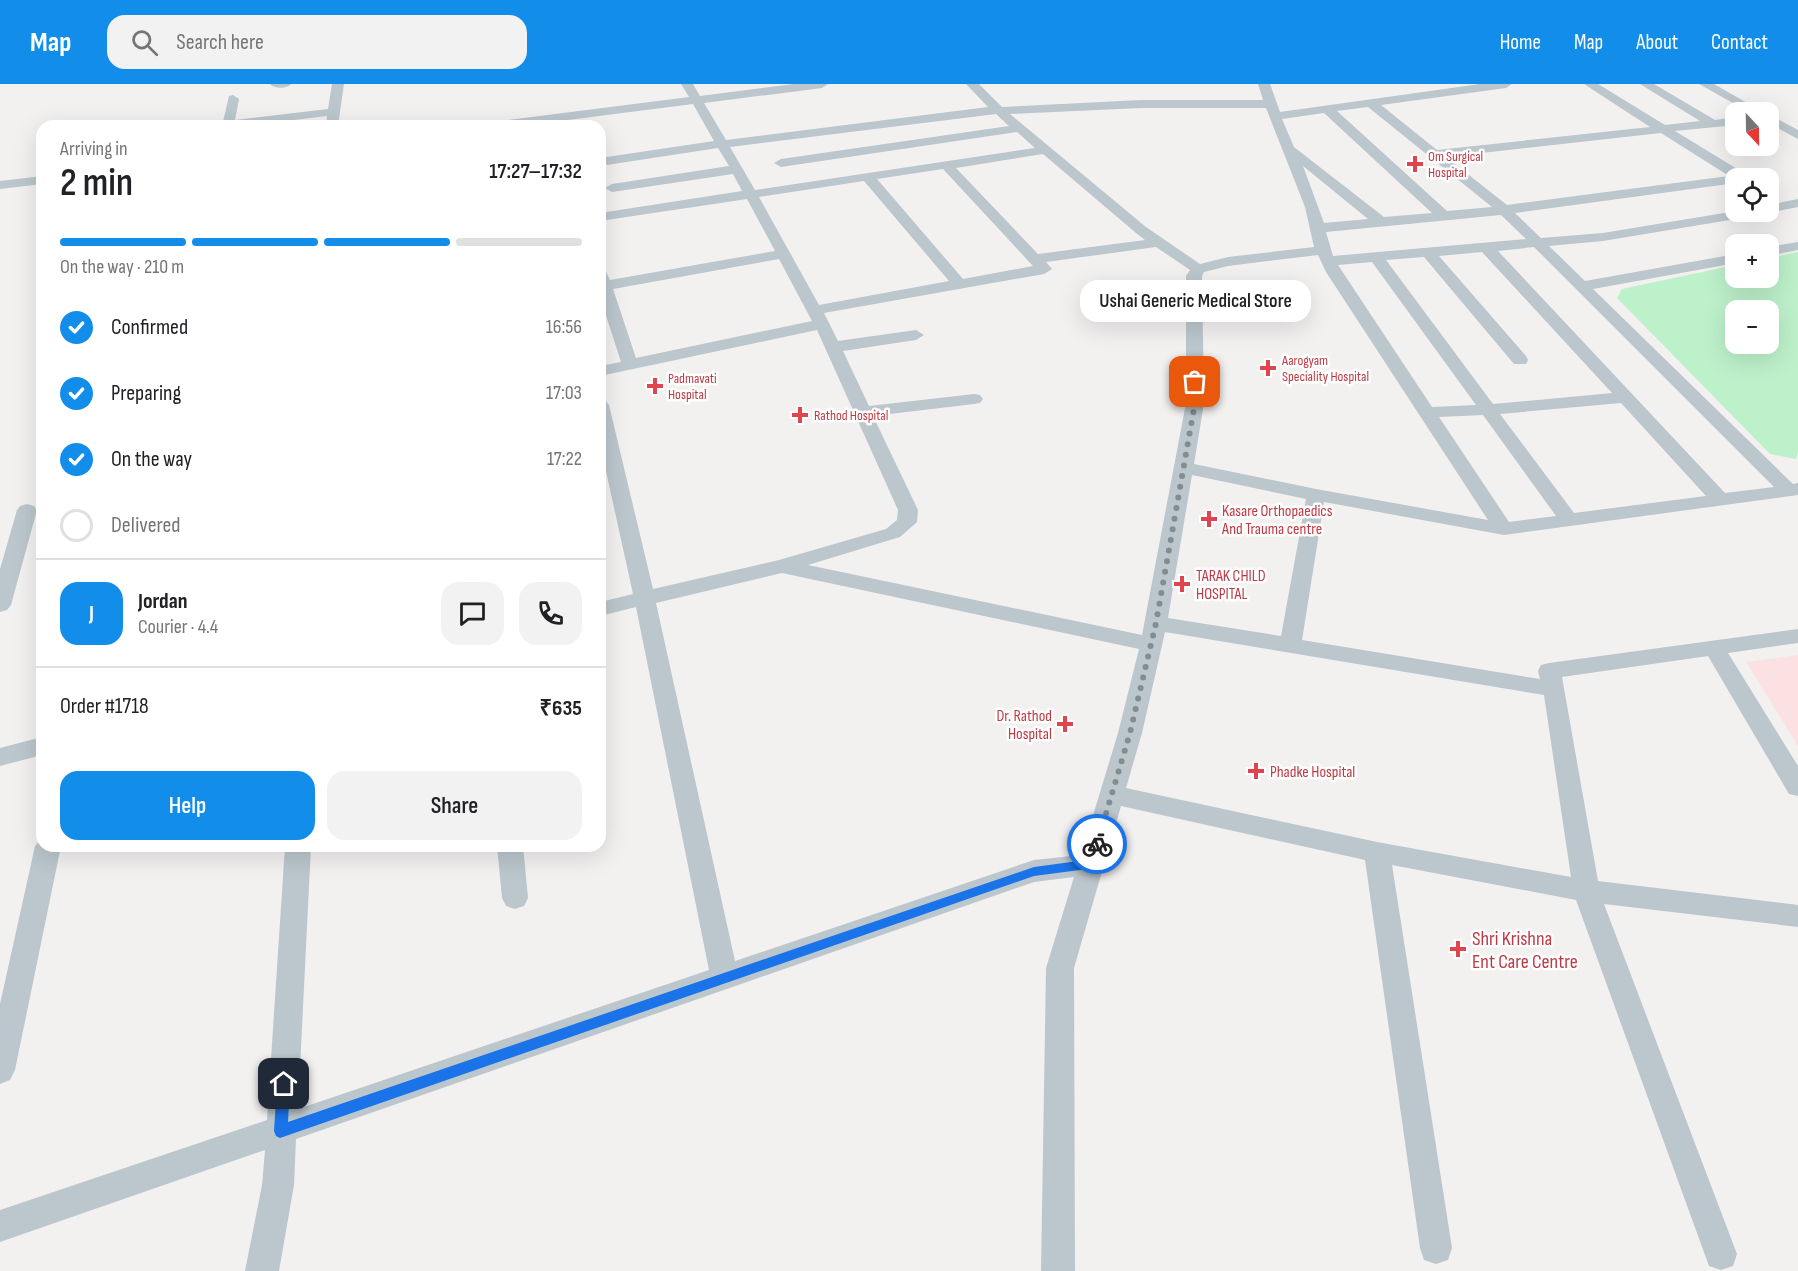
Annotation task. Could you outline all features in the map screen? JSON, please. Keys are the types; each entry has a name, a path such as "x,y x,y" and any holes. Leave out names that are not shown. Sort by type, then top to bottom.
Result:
{"street":[{"path":"276,84 285,84"},
{"path":"333,120 338,84"},
{"path":"606,608 782,566 893,533 907,522 908,510 818,317 737,169 687,84"},
{"path":"574,120 822,84"},
{"path":"972,84 999,111 1141,230 1198,268"},
{"path":"606,161 722,144 999,111 1141,104 1270,102 1327,109 1506,84"},
{"path":"1320,228 1504,210 1742,178 1590,84"},
{"path":"1646,84 1712,123"},
{"path":"1705,84 1724,88 1743,102"},
{"path":"229,120 233,99"},
{"path":"1270,102 1291,150 1320,228 1325,256 1504,529"},
{"path":"1372,104 1504,210 1793,489"},
{"path":"1327,109 1444,216"},
{"path":"269,120 334,112"},
{"path":"1779,119 1798,122"},
{"path":"1436,154 1725,122"},
{"path":"1779,124 1798,135"},
{"path":"781,163 1020,128"},
{"path":"606,216 1046,150"},
{"path":"1291,150 1381,222"},
{"path":"606,370 958,284 1044,269 946,165"},
{"path":"612,188 737,169"},
{"path":"868,177 958,284"},
{"path":"0,185 36,181"},
{"path":"1779,207 1798,203"},
{"path":"1058,1271 1060,968 1130,733 1154,633 1195,403 1194,276 1198,268 1219,262 1325,256 1376,257 1603,237 1725,217"},
{"path":"1037,260 1159,242"},
{"path":"1779,250 1798,246"},
{"path":"1486,247 1720,500"},
{"path":"1428,252 1520,360"},
{"path":"606,279 784,254"},
{"path":"1376,257 1569,520"},
{"path":"1582,286 1725,260"},
{"path":"606,292 630,365"},
{"path":"833,347 916,334"},
{"path":"1426,412 1488,410 1624,397"},
{"path":"864,412 974,399"},
{"path":"606,431 645,599 725,978"},
{"path":"1182,467 1316,495 1504,529 1793,489"},
{"path":"1290,645 1316,495"},
{"path":"0,605 27,510"},
{"path":"782,566 1154,633 1290,645 1554,689"},
{"path":"1721,1254 1586,891 1554,689 1549,671 1798,636"},
{"path":"1714,648 1798,787"},
{"path":"0,757 36,748"},
{"path":"1111,794 1377,852 1586,891 1798,916"},
{"path":"0,1070 47,852"},
{"path":"262,1271 278,1185 298,852"},
{"path":"511,852 515,898"},
{"path":"1377,852 1436,1248"},
{"path":"0,1226 1034,872 1091,864"}],"shaded area":[{"path":"1798,655 1798,746 1746,662"}],"green space":[{"path":"1798,252 1798,452 1796,459 1770,454 1617,298 1622,289 1725,267 1725,288 1779,288 1779,256"}],"way so far":[{"path":"1097,844 1130,733 1156,623 1195,403 1195,382"}],"place":[{"name":"Om Surgical Hospital","path":"1415,164"},
{"name":"Aarogyam Speciality Hospital","path":"1268,368"},
{"name":"Ushai Generic Medical Store","path":"1195,382"},
{"name":"Padmavati Hospital","path":"655,386"},
{"name":"Rathod Hospital","path":"800,415"},
{"name":"Kasare Orthopaedics And Trauma centre","path":"1209,519"},
{"name":"TARAK CHILD HOSPITAL","path":"1182,584"},
{"name":"Dr. Rathod Hospital","path":"1065,724"},
{"name":"Phadke Hospital","path":"1256,771"},
{"name":"Shri Krishna Ent Care Centre","path":"1458,949"}],"route":[{"path":"284,1084 280,1131 1034,872 1091,864 1097,844"}]}
